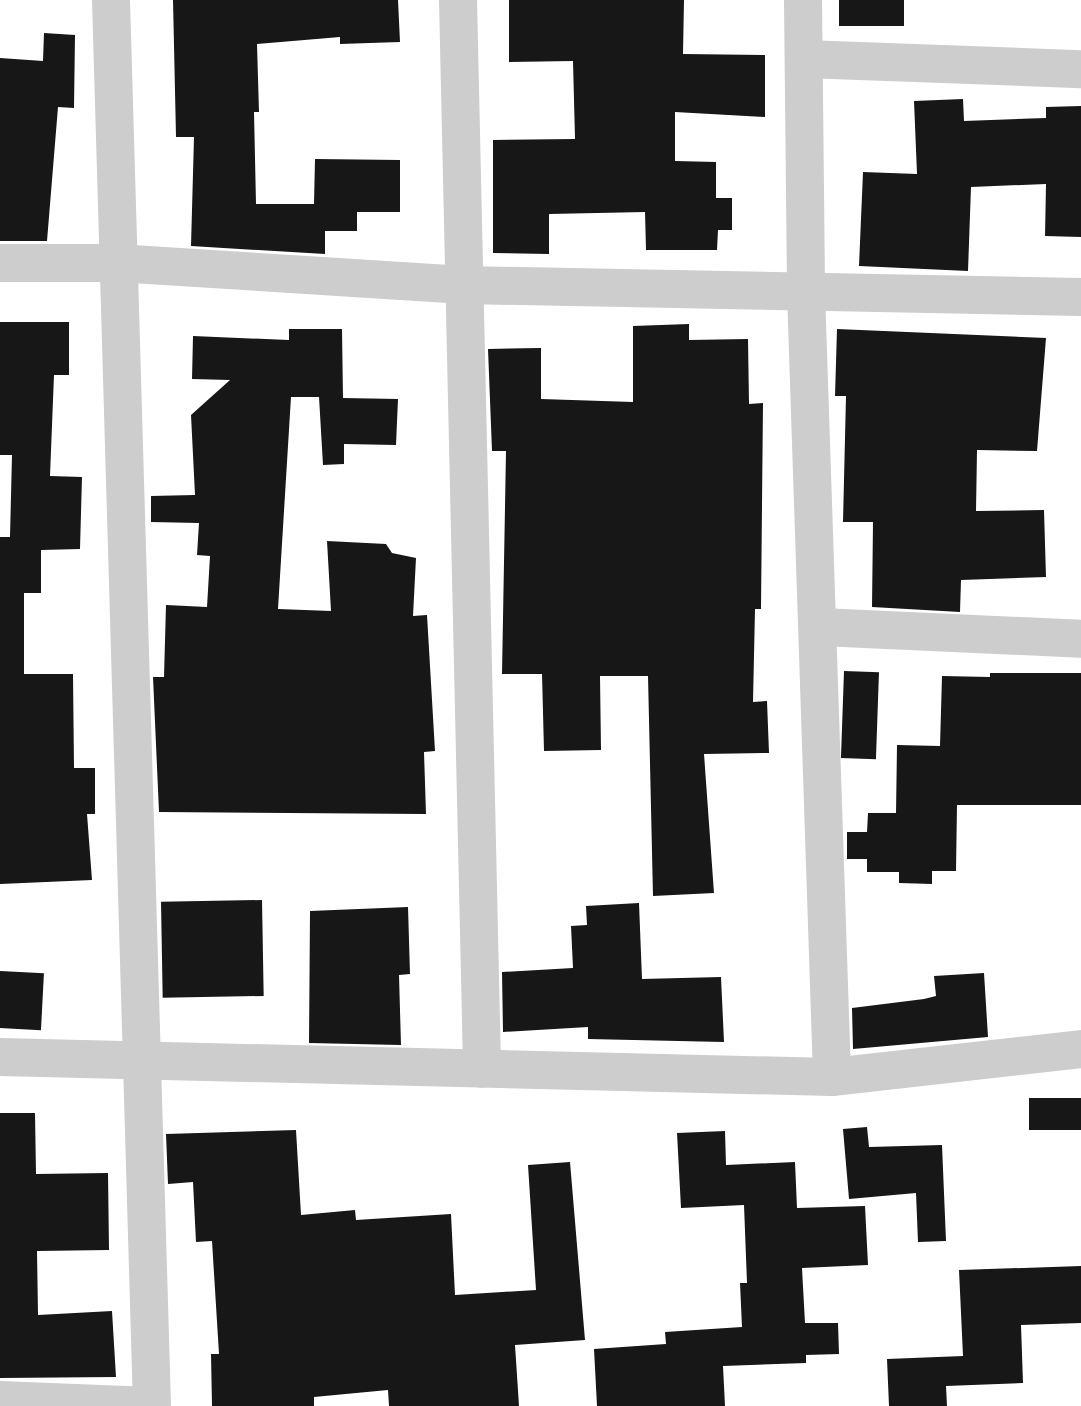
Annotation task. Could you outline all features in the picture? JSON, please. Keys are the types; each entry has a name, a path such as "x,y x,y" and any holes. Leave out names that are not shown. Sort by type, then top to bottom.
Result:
{"street":[{"path":"0,1401 152,1406 116,262 111,0"},
{"path":"458,0 482,1069"},
{"path":"803,0 806,292 821,627 832,1077"},
{"path":"804,58 1081,69"},
{"path":"0,263 116,262 464,285 1081,298"},
{"path":"821,627 1081,639"},
{"path":"0,1056 142,1062 832,1077 1081,1049"}],"building":[{"path":"173,0 398,0 400,42 340,44 340,37 257,44 259,112 254,112 256,204 314,204 315,159 400,160 400,212 357,212 357,231 325,231 325,254 191,246 194,137 176,137"},
{"path":"509,0 684,0 683,54 765,55 765,117 675,112 675,161 716,162 716,198 732,198 732,230 718,230 717,250 646,250 645,212 549,214 549,254 493,253 493,140 575,139 573,61 509,62"},
{"path":"839,0 904,0 904,26 839,26"},
{"path":"44,33 75,35 74,108 58,107 47,241 0,241 0,58 43,61"},
{"path":"963,99 964,121 1046,118 1046,107 1081,106 1081,237 1045,236 1046,184 971,187 968,271 859,266 863,172 917,174 914,101"},
{"path":"0,322 69,322 69,375 54,375 50,476 82,477 80,549 41,550 41,593 24,593 24,674 73,674 74,768 95,768 95,814 87,814 92,880 0,884 0,537 10,537 12,455 0,455"},
{"path":"689,324 689,340 748,339 749,404 763,403 761,609 755,609 753,702 767,701 769,753 704,754 714,893 653,896 648,676 600,676 601,750 544,751 542,674 502,674 506,451 492,451 488,349 541,348 541,399 633,402 633,326"},
{"path":"289,329 342,329 343,398 398,399 396,445 344,444 344,464 323,465 319,397 291,397 278,609 331,611 327,541 386,544 392,553 416,558 413,616 427,615 435,751 424,752 426,814 159,812 153,677 164,677 166,605 207,607 210,556 197,555 199,523 151,522 151,496 195,495 191,415 230,380 192,379 193,336 289,340"},
{"path":"837,329 1046,338 1037,451 977,450 976,511 1044,510 1046,577 961,580 960,612 872,607 873,522 843,522 846,396 835,396"},
{"path":"844,671 879,672 876,759 841,758"},
{"path":"990,673 1081,673 1081,805 957,805 956,871 932,871 932,884 899,883 899,872 867,872 867,859 847,859 847,832 867,832 868,813 896,813 897,745 940,746 942,676 990,677"},
{"path":"262,900 264,996 163,998 161,902"},
{"path":"639,903 642,979 721,977 724,1042 588,1039 588,1027 503,1032 502,972 573,968 571,926 587,925 586,906"},
{"path":"408,907 410,974 399,975 401,1045 309,1043 310,911"},
{"path":"0,971 44,973 41,1030 0,1028"},
{"path":"984,973 988,1037 853,1049 852,1008 936,996 934,976"},
{"path":"1029,1098 1081,1098 1081,1130 1029,1130"},
{"path":"0,1113 35,1113 36,1174 108,1173 109,1250 37,1251 38,1315 112,1311 116,1377 0,1378"},
{"path":"867,1127 869,1147 942,1145 946,1241 918,1242 916,1193 849,1199 843,1129"},
{"path":"296,1130 301,1215 355,1210 356,1220 451,1214 455,1295 536,1290 528,1165 570,1162 585,1340 515,1345 519,1406 389,1406 388,1390 314,1397 314,1406 212,1406 211,1354 219,1354 212,1241 196,1242 193,1182 168,1184 166,1134"},
{"path":"725,1131 726,1165 795,1162 797,1208 865,1206 868,1265 802,1268 805,1323 838,1323 839,1354 806,1355 806,1363 723,1366 725,1406 597,1406 594,1349 666,1344 665,1332 742,1327 740,1283 747,1283 744,1205 681,1208 677,1133"},
{"path":"1081,1266 1081,1323 1021,1325 1023,1383 946,1386 947,1406 889,1406 887,1359 963,1356 959,1270"}]}
